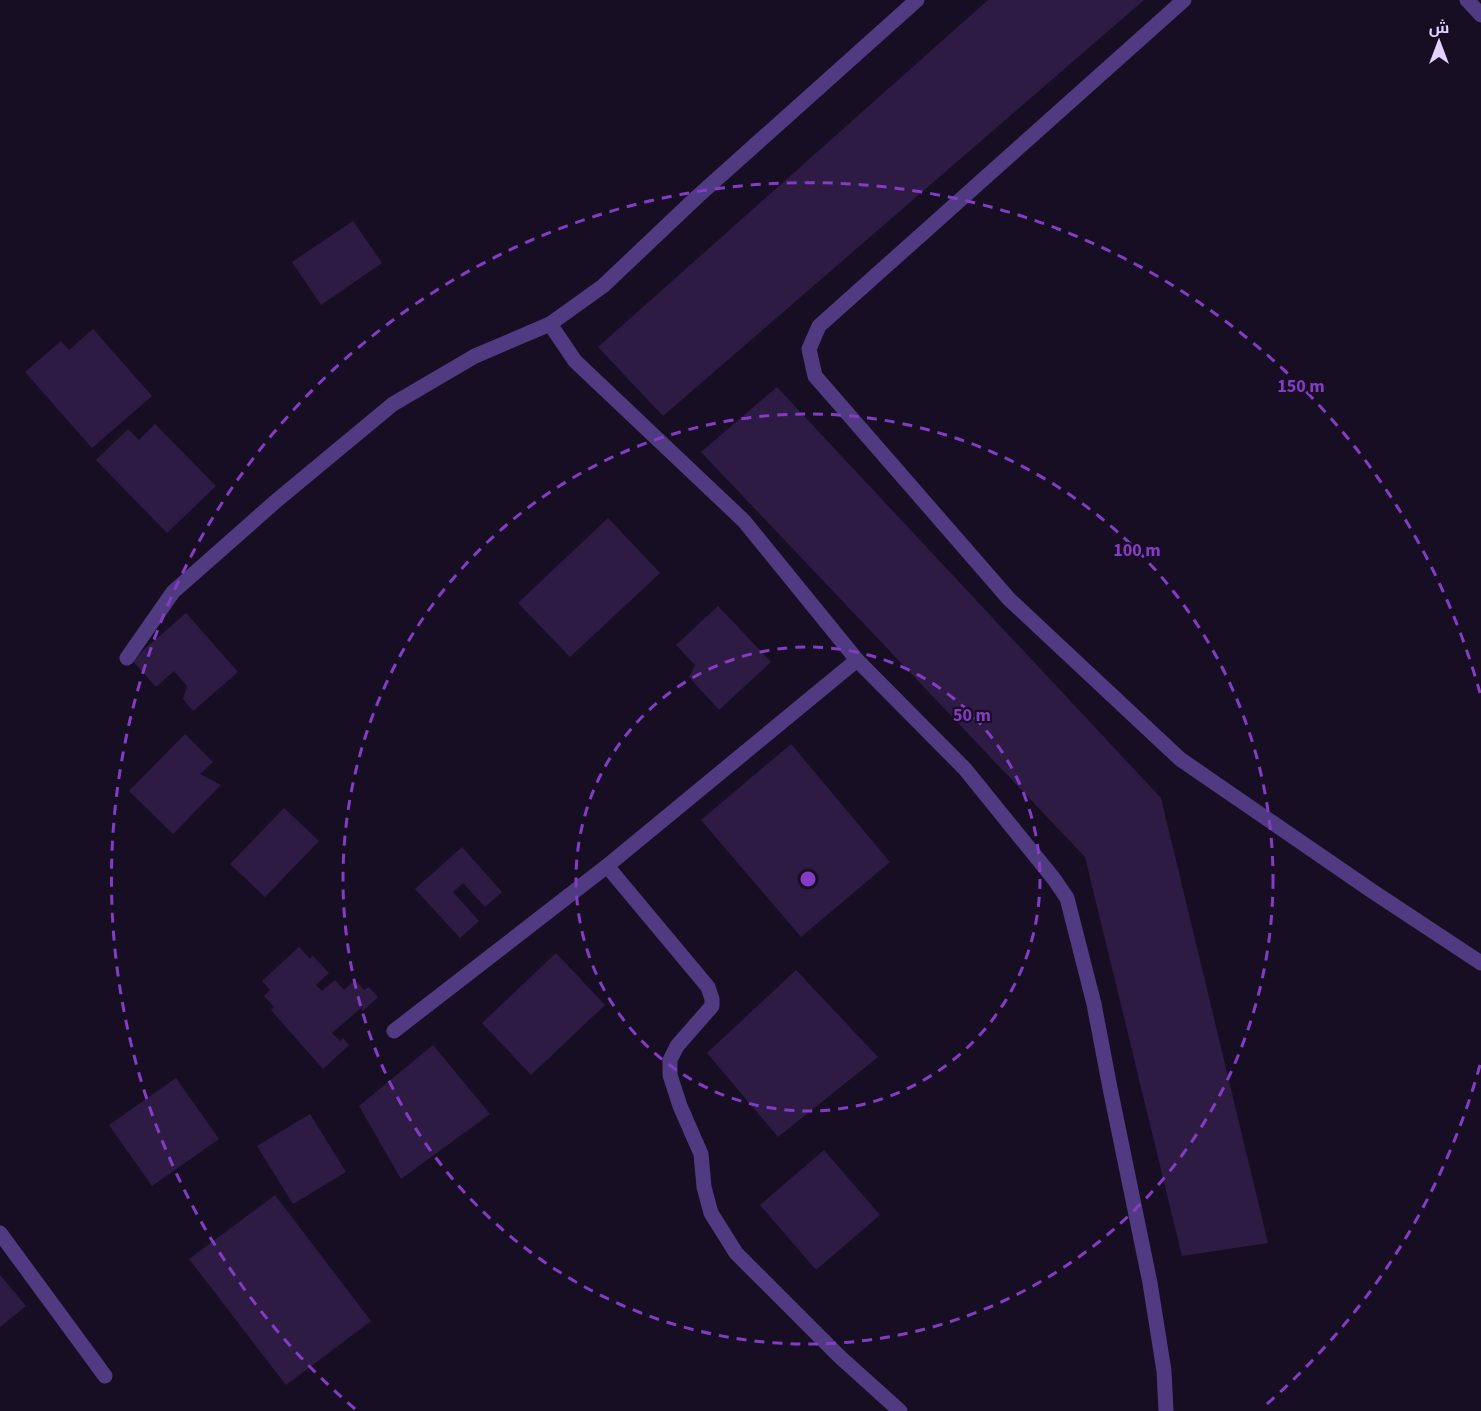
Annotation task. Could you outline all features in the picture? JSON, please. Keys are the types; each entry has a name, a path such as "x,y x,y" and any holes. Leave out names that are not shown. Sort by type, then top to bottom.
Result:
{"street":[{"path":"127,658 173,592 276,501 393,404 475,356 550,324 603,286 698,196 917,0"},
{"path":"1184,0 819,326 808,349 815,376 1009,599 1180,759 1481,963"},
{"path":"1467,0 1481,15"},
{"path":"550,324 575,361 744,521 857,660 965,768 1067,898 1094,1004 1150,1283 1164,1371 1166,1411"},
{"path":"394,1031 607,866 857,660"},
{"path":"607,866 708,987 712,999 712,1006 676,1046 669,1060 669,1075 701,1154 704,1187 711,1213 736,1253 840,1357 900,1411"},
{"path":"0,1233 105,1376"}],"building":[{"path":"988,0 1144,0 663,416 598,347"},
{"path":"353,221 382,263 321,305 292,262"},
{"path":"93,329 152,396 92,448 25,372 61,341 69,350"},
{"path":"777,387 1161,798 1268,1243 1182,1256 1085,857 701,452"},
{"path":"155,424 216,486 167,533 96,460 128,429 139,440"},
{"path":"608,518 660,573 570,657 518,603"},
{"path":"718,606 771,662 719,710 689,677 695,665 676,645"},
{"path":"186,613 238,672 193,711 183,699 187,686 174,671 156,687 132,660"},
{"path":"185,734 213,762 200,774 221,785 173,834 129,791"},
{"path":"791,744 890,862 801,937 701,820"},
{"path":"284,808 319,841 265,897 230,864"},
{"path":"462,847 502,892 485,907 463,883 453,892 479,921 460,938 415,889"},
{"path":"299,947 310,959 313,956 329,973 316,985 322,991 335,980 344,990 355,980 364,990 369,987 378,997 363,1011 361,1008 332,1033 340,1041 343,1038 349,1045 323,1069 271,1010 274,1007 264,996 270,990 262,981"},
{"path":"556,953 605,1005 531,1075 482,1023"},
{"path":"796,970 878,1057 778,1137 707,1053"},
{"path":"433,1045 490,1114 401,1179 359,1106"},
{"path":"176,1078 219,1139 152,1186 109,1125"},
{"path":"310,1114 346,1172 293,1204 257,1146"},
{"path":"824,1150 880,1215 816,1270 760,1205"},
{"path":"275,1195 371,1321 286,1385 189,1259"},
{"path":"0,1275 26,1306 0,1327"}]}
